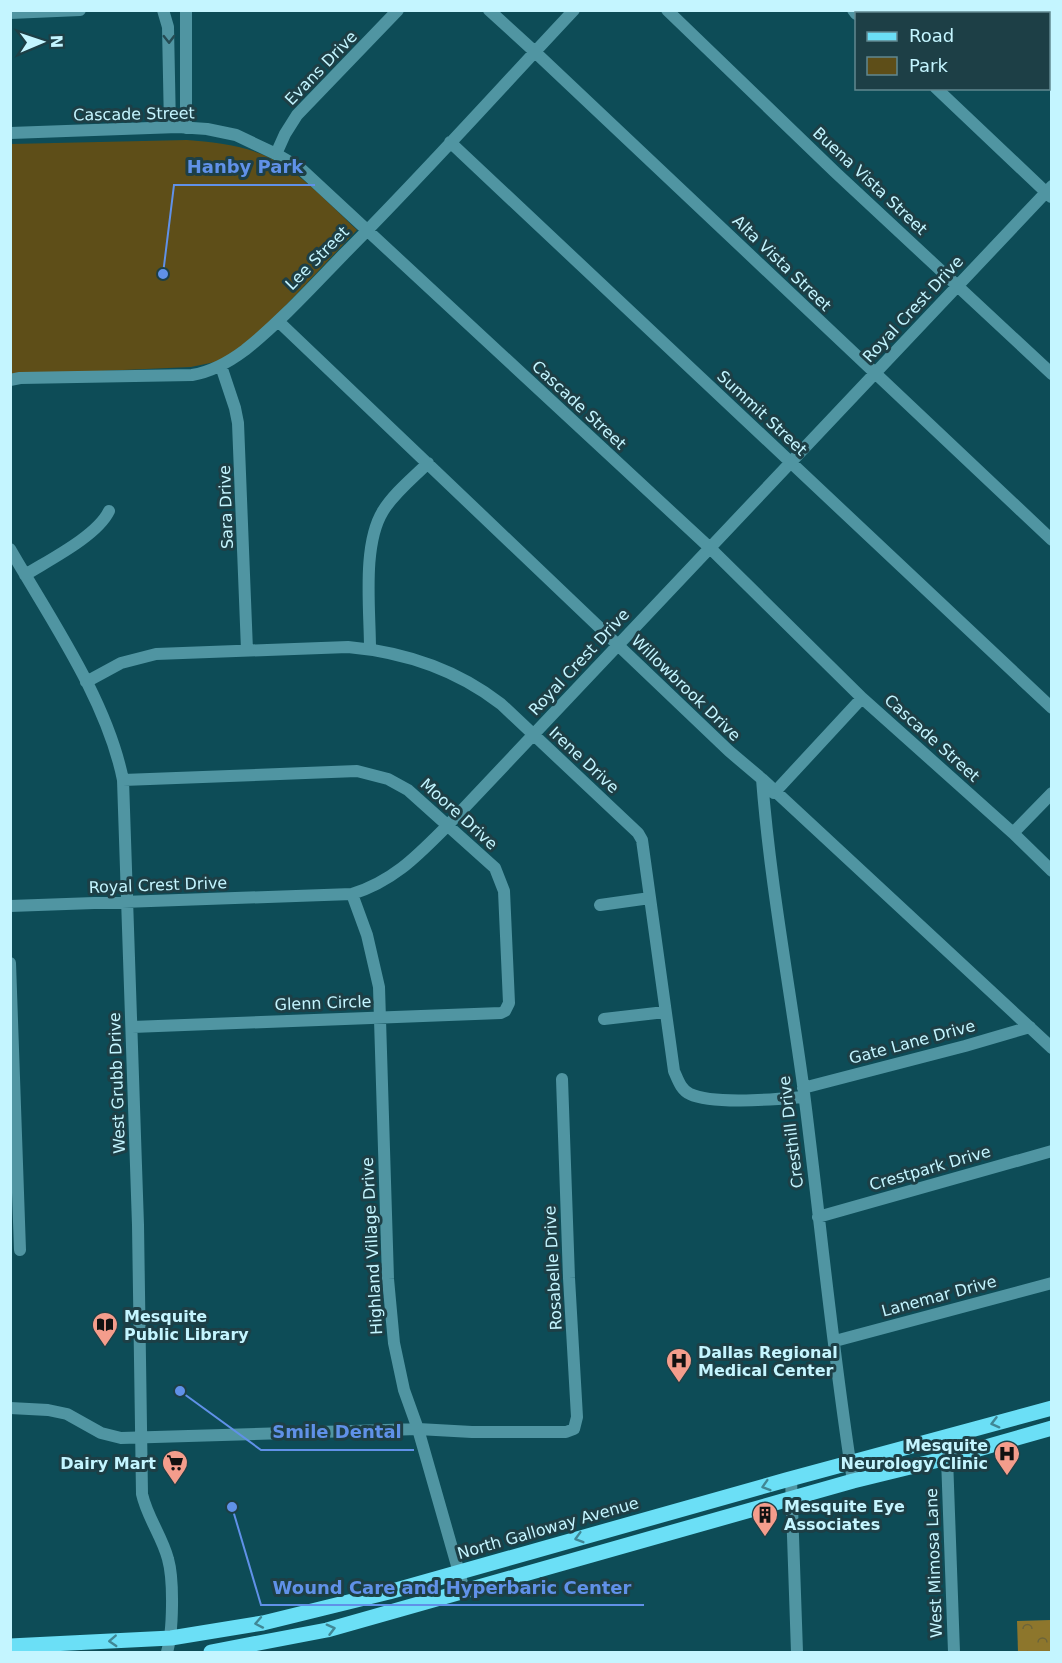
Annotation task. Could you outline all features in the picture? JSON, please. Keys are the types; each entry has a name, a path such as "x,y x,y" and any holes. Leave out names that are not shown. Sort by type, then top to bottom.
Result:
{"main road":[{"name":"North Galloway Avenue","path":"10,1646 171,1648 395,1590 791,1478 1052,1408"},
{"path":"211,1653 302,1636 360,1621 853,1480 947,1458 1052,1428"},
{"path":"738,1494 742,1512"},
{"path":"512,1576 517,1563 532,1551"},
{"path":"360,1621 358,1611 360,1605 383,1599 395,1590"},
{"path":"298,1615 302,1636"}],"street":[{"path":"10,13 80,10"},
{"path":"163,10 168,27 170,127"},
{"path":"186,10 186,128"},
{"name":"Evans Drive","path":"276,154 297,115 398,10"},
{"name":"Alta Vista Street","path":"489,10 1052,540"},
{"name":"Lee Street","path":"10,380 192,375 221,366 244,351 278,321 368,231 574,10"},
{"name":"Buena Vista Street","path":"667,10 835,172 1052,374"},
{"path":"938,90 1050,192"},
{"name":"Cascade Street","path":"10,133 170,127 236,135 276,154 308,175 710,548 862,698 1013,833 1052,871"},
{"name":"Summit Street","path":"450,142 1052,708"},
{"name":"Royal Crest Drive","path":"10,906 352,894 372,888 407,866 958,285 1050,192"},
{"name":"Willowbrook Drive","path":"278,321 729,752 762,779 774,793 1052,1048"},
{"name":"Sara Drive","path":"221,366 238,423 247,650"},
{"path":"370,649 369,548 373,531 384,508 428,463"},
{"path":"25,575 92,532 105,520 109,511"},
{"name":"West Grubb Drive","path":"10,549 105,719 118,756 123,780 138,1225 142,1494 170,1570 171,1648"},
{"name":"Irene Drive","path":"86,682 121,663 156,654 348,647 406,656 435,666 479,687 501,704 638,833 642,840 674,1071 680,1086 688,1094 700,1098 755,1100"},
{"path":"774,793 862,698"},
{"name":"Moore Drive","path":"123,780 357,771 388,779 408,790 495,868 504,891 509,1003"},
{"name":"Cresthill Drive","path":"762,779 766,831 803,1093 853,1480"},
{"path":"1013,833 1052,794"},
{"name":"Highland Village Drive","path":"352,894 367,935 379,987 389,1289 394,1343 404,1390 418,1429 464,1590"},
{"path":"600,905 650,898"},
{"path":"10,963 14,1180 20,1250"},
{"name":"Glenn Circle","path":"132,1027 501,1013 505,1011 509,1003"},
{"path":"604,1019 665,1012"},
{"name":"Gate Lane Drive","path":"755,1100 803,1093 1030,1027"},
{"name":"Rosabelle Drive","path":"418,1429 550,1432 572,1431 576,1426 562,1079"},
{"name":"Crestpark Drive","path":"818,1217 1052,1151"},
{"name":"Lanemar Drive","path":"835,1341 1052,1283"},
{"path":"10,1407 67,1414 101,1433 121,1438 418,1429"},
{"name":"West Mimosa Lane","path":"943,1437 947,1458 954,1653"},
{"path":"791,1478 797,1653"}],"green space":[{"path":"187,140 238,147 268,157 304,181 357,230 273,319 233,354 215,362 191,367 11,375 11,144"},
{"path":"1051,1620 1051,1652 1018,1652 1017,1621"}],"place":[{"name":"Hanby Park","path":"163,274"},
{"name":"Mesquite Public Library","path":"105,1348"},
{"name":"Dallas Regional Medical Center","path":"679,1384"},
{"name":"Smile Dental","path":"180,1391"},
{"name":"Mesquite Neurology Clinic","path":"1007,1477"},
{"name":"Dairy Mart","path":"175,1486"},
{"name":"Wound Care and Hyperbaric Center","path":"232,1507"},
{"name":"Mesquite Eye Associates","path":"765,1538"}]}
